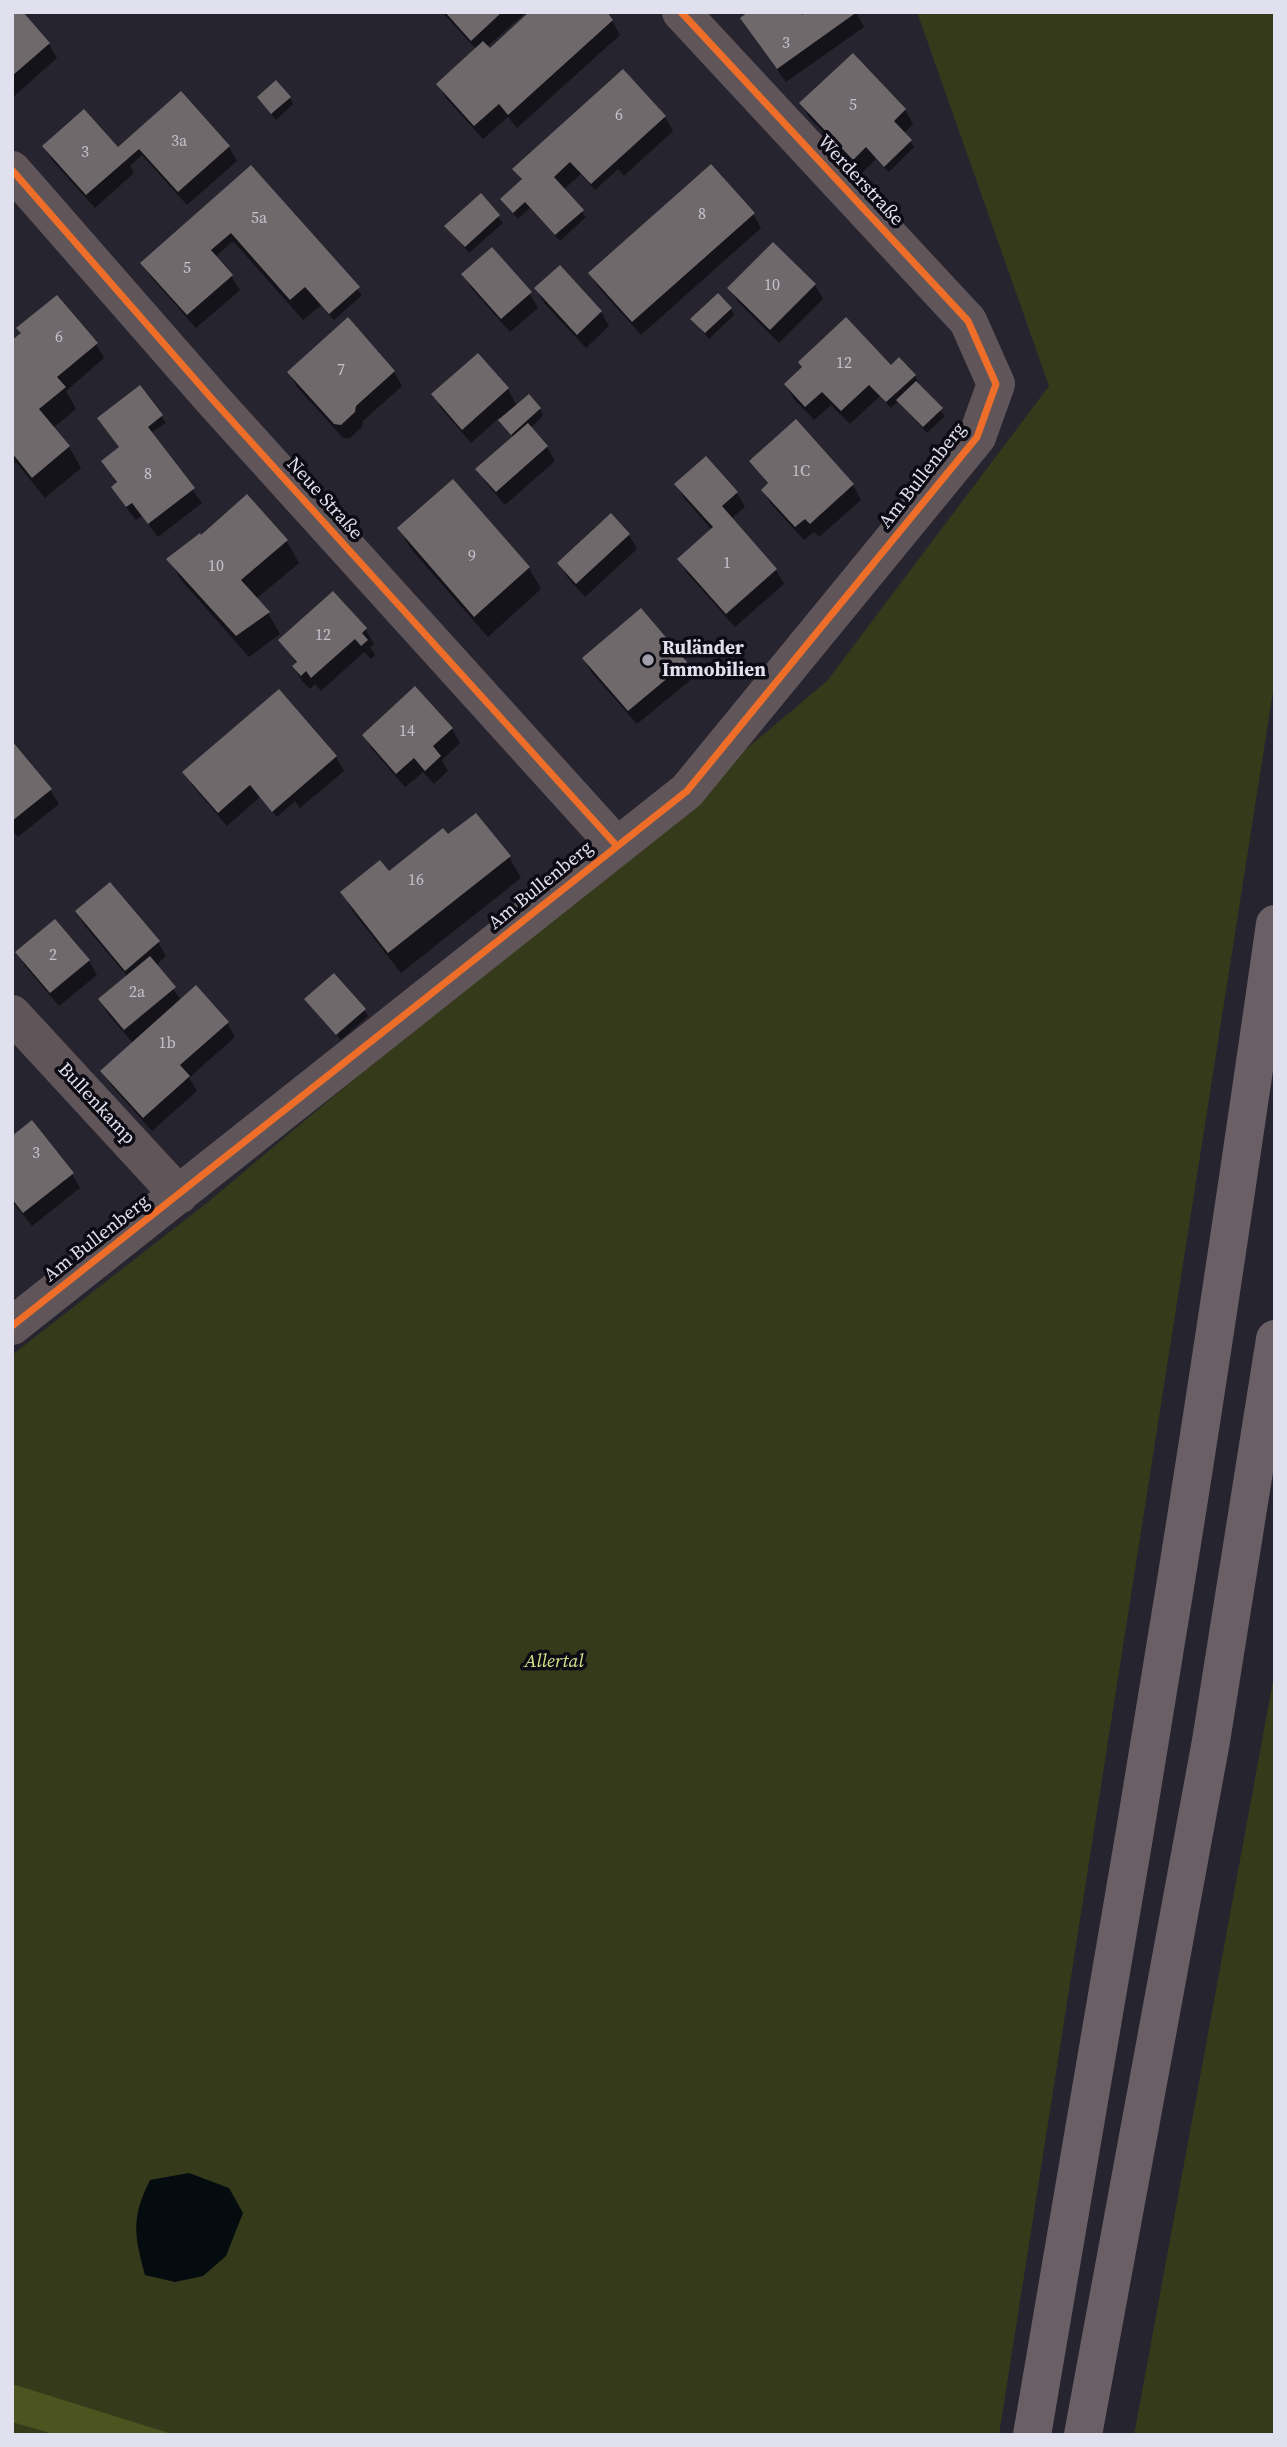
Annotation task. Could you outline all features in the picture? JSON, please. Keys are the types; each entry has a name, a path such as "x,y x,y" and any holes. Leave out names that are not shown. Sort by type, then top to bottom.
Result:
{"highway":[{"path":"1032,2435 1090,2106 1175,1592 1275,924"},
{"path":"1083,2435 1211,1741 1275,1339"}],"street":[{"name":"Werderstraße","path":"681,12 968,321 996,384"},
{"name":"Neue Straße","path":"12,170 214,400 616,845"},
{"name":"Am Bullenberg","path":"12,1325 687,791 977,437 996,384"},
{"name":"Bullenkamp","path":"12,1014 179,1195"}],"green space":[{"name":"Allertal","path":"917,12 1275,12 1275,679 999,2435 12,2435 12,1355 208,1202 827,681 1049,386"},
{"path":"1275,1670 1275,2435 1134,2435"},
{"path":"12,2384 175,2435 57,2435 12,2422"}],"shaded area":[{"path":"189,2173 229,2188 243,2213 226,2256 203,2276 175,2282 145,2275 136,2227 144,2193 150,2180"}],"building":[{"path":"12,12 23,12 50,43 12,76"},
{"path":"445,12 502,12 471,41"},
{"path":"529,12 607,12 613,20 508,115 499,104 474,126 436,84 483,41 490,48"},
{"path":"748,12 800,12 802,15 806,12 857,12 777,69 740,18"},
{"path":"853,53 906,109 894,121 912,140 884,167 866,147 853,160 799,103"},
{"path":"623,69 666,116 591,184 570,162 554,177 584,210 555,235 525,202 513,213 500,199 522,179 512,169"},
{"path":"276,80 291,97 271,114 257,97"},
{"path":"181,91 230,146 178,192 139,149 86,195 42,146 84,109 118,147"},
{"path":"711,164 755,213 632,322 588,273"},
{"path":"251,165 360,287 329,314 305,287 290,300 231,233 211,250 233,275 187,315 140,263"},
{"path":"481,193 500,215 465,247 444,226"},
{"path":"773,242 816,284 770,330 727,288"},
{"path":"492,247 532,292 501,319 461,274"},
{"path":"560,265 602,311 577,335 534,288"},
{"path":"718,293 732,308 705,333 690,319"},
{"path":"57,295 98,343 57,377 66,387 39,409 70,446 32,478 12,453 12,340 21,333 16,328"},
{"path":"348,317 395,371 356,406 355,412 341,425 334,424 287,372"},
{"path":"846,317 891,365 899,357 916,375 886,402 869,385 841,411 822,392 805,407 784,384 802,367 798,362"},
{"path":"478,353 509,388 462,430 431,394"},
{"path":"916,381 943,408 923,427 896,400"},
{"path":"140,385 163,415 148,427 195,488 148,524 132,503 126,507 111,487 117,482 101,461 119,447 97,418"},
{"path":"529,394 541,408 511,435 498,420"},
{"path":"796,419 854,484 810,524 805,519 795,527 761,490 768,483 749,461"},
{"path":"528,423 548,446 496,492 475,469"},
{"path":"706,456 738,492 722,506 777,569 726,614 677,559 713,527 674,484"},
{"path":"453,479 530,567 474,617 397,528"},
{"path":"247,494 288,540 241,580 270,612 236,636 166,559 200,533 201,535"},
{"path":"611,513 630,534 576,584 557,563"},
{"path":"333,591 367,628 362,633 368,640 361,646 355,639 311,678 306,671 301,676 292,666 297,662 278,640"},
{"path":"641,608 687,662 628,711 582,658"},
{"path":"415,686 453,728 433,746 441,756 425,771 414,758 396,774 362,735"},
{"path":"279,689 337,756 272,812 250,785 218,813 182,772"},
{"path":"12,741 52,789 12,821"},
{"path":"476,813 511,856 388,953 340,892 380,860 389,871 443,828 448,834"},
{"path":"110,882 160,941 125,971 75,911"},
{"path":"55,919 90,960 50,993 15,952"},
{"path":"150,956 176,987 124,1030 98,999"},
{"path":"334,973 366,1009 336,1035 304,999"},
{"path":"196,985 229,1022 180,1065 190,1076 143,1118 100,1071"},
{"path":"32,1120 74,1173 23,1213 12,1199 12,1136"}],"cycle path":[{"path":"12,1326 687,791 977,437 996,384 968,321 681,12"},
{"path":"12,170 213,400 616,845"}],"place":[{"name":"Ruländer Immobilien","path":"648,660"}]}
